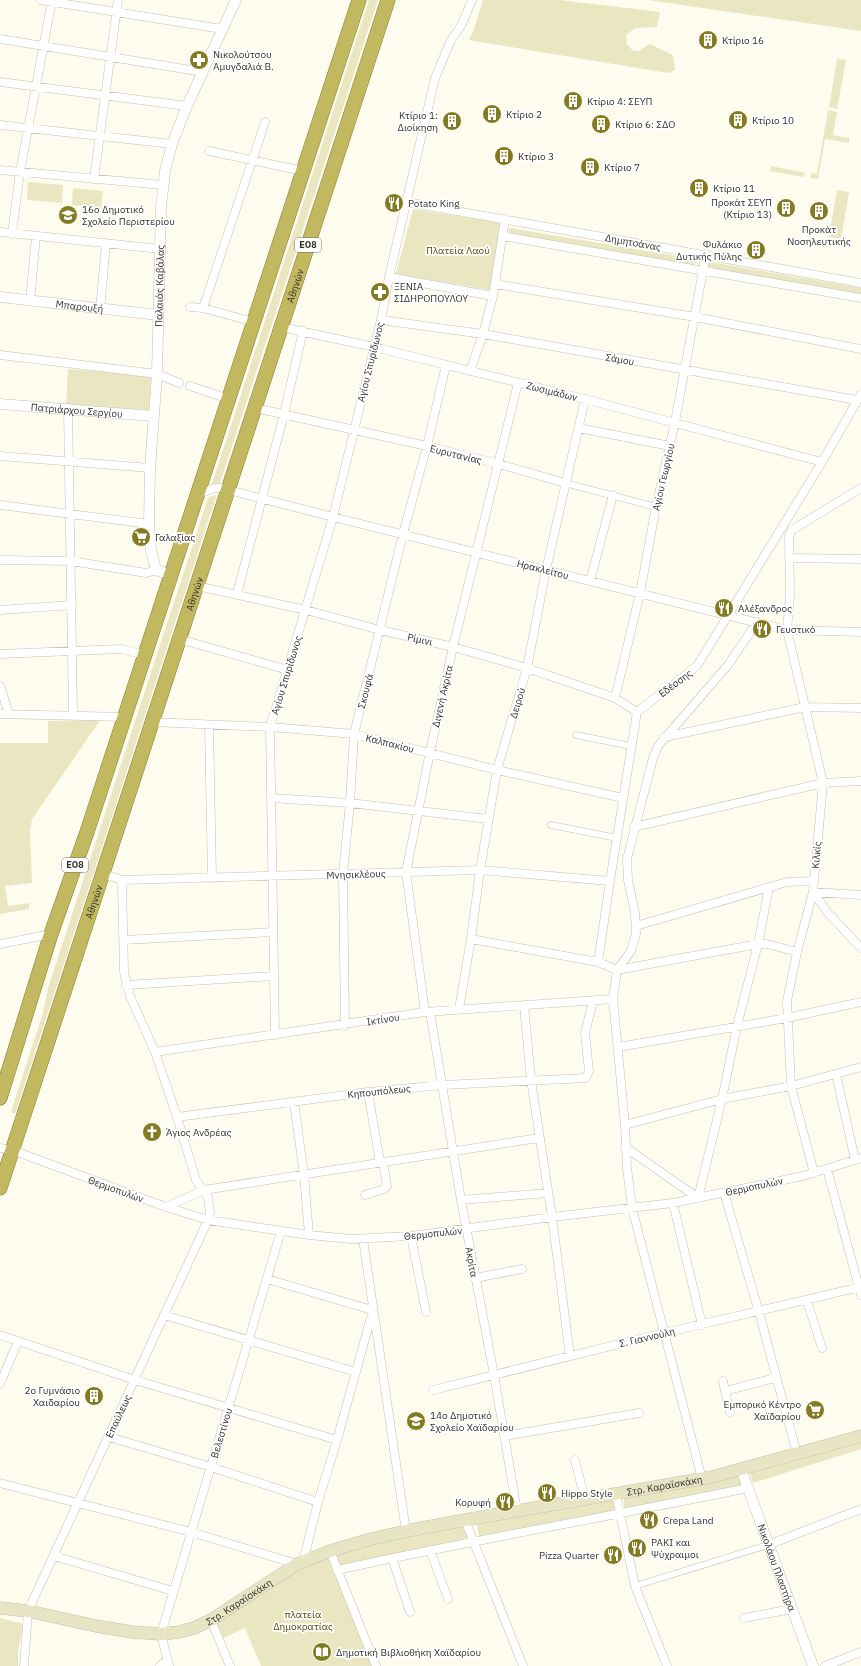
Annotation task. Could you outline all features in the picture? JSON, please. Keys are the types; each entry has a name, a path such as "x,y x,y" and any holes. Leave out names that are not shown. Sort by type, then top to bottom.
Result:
{"highway":[{"name":"ΕΟ8","path":"0,1098 3,1082 51,934 87,832 359,0"},
{"name":"Αθηνών","path":"0,1188 6,1149 103,874 388,0"}],"main road":[{"name":"Στρ. Καραϊσκάκη","path":"0,1608 28,1611 96,1626 160,1634 185,1630 211,1620 300,1563 330,1551 371,1539 442,1524 702,1479 861,1436"},
{"name":"Στρ. Καραϊσκάκη","path":"0,1600 28,1611"}],"street":[{"path":"41,0 222,29"},
{"path":"94,179 118,0"},
{"name":"Παλαιάς Καβάλας","path":"156,570 150,550 150,468 156,374 163,185 172,144 187,106 236,0"},
{"name":"Αγίου Σπυρίδωνος","path":"275,1035 270,727 333,517 353,429 381,320 389,277 435,78 450,42 462,24 472,0"},
{"path":"12,234 20,172 52,1"},
{"path":"0,39 203,72"},
{"path":"0,82 187,106"},
{"path":"203,308 265,122"},
{"path":"0,125 172,144"},
{"path":"209,151 303,170"},
{"path":"0,170 163,185"},
{"name":"Δημητσάνας","path":"406,202 706,254 861,283"},
{"path":"470,371 483,334 493,296 505,219"},
{"path":"0,232 160,249"},
{"path":"30,301 36,236"},
{"name":"Δημητσάνας","path":"502,236 861,298"},
{"path":"100,309 106,244"},
{"name":"Αγίου Γεωργίου","path":"615,698 640,593 656,507 676,422 706,254"},
{"path":"389,277 493,296"},
{"path":"495,284 695,317 861,349"},
{"name":"Μπαρουξή","path":"0,297 158,315"},
{"path":"190,307 203,308 254,322"},
{"name":"Σάμου","path":"381,320 483,334 686,371 859,397"},
{"name":"Ζωσιμάδων","path":"281,327 374,347 585,399 822,462"},
{"path":"237,594 260,499 284,414 303,331"},
{"path":"0,355 156,374 179,383"},
{"name":"Σκουφά","path":"345,1025 343,874 350,803 354,734 446,365"},
{"name":"Διγενή Ακρίτα","path":"428,1012 406,872 453,646 518,383"},
{"path":"190,386 228,399"},
{"name":"Εδέσσης","path":"637,712 691,672 696,666 822,462 859,397"},
{"name":"Δειρού","path":"459,1009 497,770 527,668 546,570 585,399"},
{"name":"Πατριάρχου Σεργίου","path":"0,404 68,408 153,416"},
{"path":"68,408 74,715"},
{"name":"Ευρυτανίας","path":"255,408 427,446 656,507"},
{"path":"579,428 670,446"},
{"path":"0,456 150,468"},
{"name":"Ηρακλείτου","path":"198,494 215,488 228,490 787,630 861,632"},
{"path":"782,526 789,535 792,530 861,488"},
{"path":"590,581 613,496"},
{"path":"0,505 149,524"},
{"name":"Κιλκίς","path":"789,535 790,596 787,630 823,783 814,881 787,1001 791,1086 814,1173"},
{"path":"790,558 861,559"},
{"path":"0,560 71,561 146,574 156,570 171,575"},
{"name":"Ρίμινι","path":"197,586 306,610 380,630 453,646 527,668 615,698 637,712"},
{"path":"0,610 72,605"},
{"path":"702,1479 632,1208 626,1168 625,1125 613,999 617,970 631,951 634,942 636,926 627,869 627,858 653,758 658,746 728,665 757,622"},
{"path":"179,639 288,670"},
{"path":"0,654 121,649 145,655"},
{"path":"0,686 9,714"},
{"path":"665,738 805,707 861,708"},
{"path":"598,962 637,712"},
{"path":"0,714 17,716 74,715 124,717"},
{"name":"Καλπακίου","path":"152,722 270,727 354,734 497,770 623,798"},
{"path":"209,725 212,878"},
{"path":"576,735 632,746"},
{"path":"634,827 823,783 861,781"},
{"path":"271,798 350,803 488,819"},
{"path":"551,825 617,838"},
{"name":"Μνησικλέους","path":"103,874 122,880 480,870 610,881"},
{"path":"122,880 124,972 126,985 155,1052 196,1180 204,1190 209,1205 208,1220"},
{"path":"636,926 787,882 814,881"},
{"path":"625,1147 698,1198 722,1099 737,1026 758,944 769,887"},
{"path":"812,892 861,895"},
{"path":"812,892 828,913 861,948"},
{"path":"123,940 273,932"},
{"path":"0,944 51,934"},
{"path":"471,939 598,962 617,970 758,944 767,944 797,952"},
{"path":"126,985 274,976"},
{"name":"Ικτίνου","path":"155,1052 428,1012 613,999"},
{"name":"Κηπουπόλεως","path":"177,1117 368,1092 443,1085 586,1078 589,1071 585,1033 593,1001"},
{"path":"618,1047 787,1018 861,1002"},
{"path":"524,1005 530,1080 552,1217 570,1356"},
{"name":"Ακρίτα","path":"428,1012 443,1085 466,1229 494,1375 517,1511"},
{"path":"625,1125 722,1099 791,1086 861,1067"},
{"path":"836,1074 858,1159"},
{"path":"365,1195 384,1190 387,1186 368,1092"},
{"path":"294,1102 304,1175 309,1236"},
{"path":"166,1207 204,1190 539,1138"},
{"name":"Θερμοπυλών","path":"6,1149 166,1207 208,1220 309,1236 362,1239 411,1236 552,1217 673,1203 827,1170 858,1159"},
{"path":"827,1170 860,1290"},
{"path":"461,1200 548,1193"},
{"path":"724,1193 759,1312 797,1454"},
{"path":"673,1203 702,1325"},
{"name":"Επαύλεως","path":"28,1611 208,1220"},
{"name":"Βελεστίνου","path":"160,1634 281,1231"},
{"path":"411,1236 426,1312"},
{"path":"362,1239 406,1531"},
{"path":"475,1278 522,1269"},
{"path":"267,1278 372,1310"},
{"name":"Σ. Γιαννούλη","path":"433,1390 664,1333 860,1290"},
{"path":"807,1301 822,1348"},
{"path":"0,1483 191,1532 300,1563 337,1440 372,1310"},
{"path":"164,1315 356,1372"},
{"path":"0,1335 135,1380 337,1440"},
{"path":"0,1384 18,1341"},
{"path":"725,1391 776,1378"},
{"path":"723,1381 730,1412"},
{"path":"504,1436 639,1413"},
{"path":"108,1437 211,1467 318,1502"},
{"path":"575,1460 585,1500"},
{"name":"Νικολάου Πλαστήρα","path":"741,1469 813,1666"},
{"path":"337,1570 473,1541 621,1514 748,1488"},
{"path":"616,1494 635,1586 666,1666"},
{"path":"635,1586 768,1545 861,1509"},
{"path":"465,1520 524,1666"},
{"path":"430,1550 448,1599"},
{"path":"330,1551 376,1666"},
{"path":"54,1556 173,1591"},
{"path":"392,1558 410,1612"},
{"path":"744,1618 792,1609"},
{"path":"24,1666 28,1611"},
{"path":"211,1620 230,1666"},
{"path":"160,1634 168,1663 160,1666"},
{"path":"825,1666 861,1652"}],"green space":[{"path":"369,0 378,0 220,483 211,487"},
{"path":"483,0 559,0 660,12 657,27 635,28 626,35 627,44 632,50 639,51 650,44 673,55 675,70 668,73 469,40"},
{"path":"648,0 861,0 861,31"},
{"path":"837,59 846,60 837,109 829,107"},
{"path":"828,110 837,112 833,135 849,138 849,143 825,139 818,179 810,178 811,173 817,174"},
{"path":"771,166 805,173 804,177 770,171"},
{"path":"28,182 63,185 62,203 27,200"},
{"path":"73,188 103,191 101,208 72,205"},
{"path":"837,190 849,192 841,239 829,237"},
{"name":"Πλατεία Λαού","path":"413,209 501,223 490,290 396,274"},
{"path":"510,228 694,259 697,262 693,265 510,233 508,231"},
{"path":"710,262 861,288 861,295 709,269 707,266"},
{"path":"68,369 151,376 149,410 66,405"},
{"path":"217,494 15,1114 11,1112 43,1013 48,988 208,498"},
{"path":"98,720 99,722 32,819 30,832 32,883 5,886 8,906 29,903 29,909 0,914 0,743 48,743 48,721"},
{"path":"861,1440 861,1449 753,1483 749,1469"},
{"path":"740,1471 745,1485 624,1510 624,1499"},
{"path":"616,1494 616,1512 479,1536 477,1524"},
{"path":"463,1523 469,1538 340,1566 334,1552"},
{"name":"πλατεία Δημοκρατίας","path":"328,1558 373,1666 261,1666 245,1628 223,1638 217,1624 291,1571"},
{"path":"0,1618 23,1624 18,1651 18,1666 0,1666"}],"place":[{"name":"Κτίριο 16","path":"708,40"},
{"name":"Νικολούτσου Αμυγδαλιά Β.","path":"199,60"},
{"name":"Κτίριο 4: ΣΕΥΠ","path":"573,101"},
{"name":"Κτίριο 2","path":"492,114"},
{"name":"Κτίριο 10","path":"738,120"},
{"name":"Κτίριο 1: Διοίκηση","path":"452,121"},
{"name":"Κτίριο 6: ΣΔΟ","path":"601,124"},
{"name":"Κτίριο 3","path":"504,156"},
{"name":"Κτίριο 7","path":"590,167"},
{"name":"Κτίριο 11","path":"699,188"},
{"name":"Potato King","path":"394,203"},
{"name":"Προκάτ ΣΕΥΠ (Κτίριο 13)","path":"786,208"},
{"name":"Προκάτ Νοσηλευτικής","path":"819,211"},
{"name":"16ο Δημοτικό Σχολείο Περιστερίου","path":"68,215"},
{"name":"Φυλάκιο Δυτικής Πύλης","path":"756,250"},
{"name":"ΞΕΝΙΑ ΣΙΔΗΡΟΠΟΥΛΟΥ","path":"380,292"},
{"name":"Γαλαξίας","path":"141,537"},
{"name":"Αλέξανδρος","path":"724,608"},
{"name":"Γευστικό","path":"762,629"},
{"name":"Άγιος Ανδρέας","path":"152,1132"},
{"name":"2ο Γυμνάσιο Χαιδαρίου","path":"94,1396"},
{"name":"Εμπορικό Κέντρο Χαϊδαρίου","path":"815,1410"},
{"name":"14ο Δημοτικό Σχολείο Χαϊδαρίου","path":"416,1421"},
{"name":"Hippo Style","path":"547,1493"},
{"name":"Κορυφή","path":"505,1502"},
{"name":"Crepa Land","path":"649,1520"},
{"name":"ΡΑΚΙ και Ψύχραιμοι","path":"637,1548"},
{"name":"Pizza Quarter","path":"613,1555"},
{"name":"Δημοτική Βιβλιοθήκη Χαϊδαρίου","path":"322,1652"}]}
